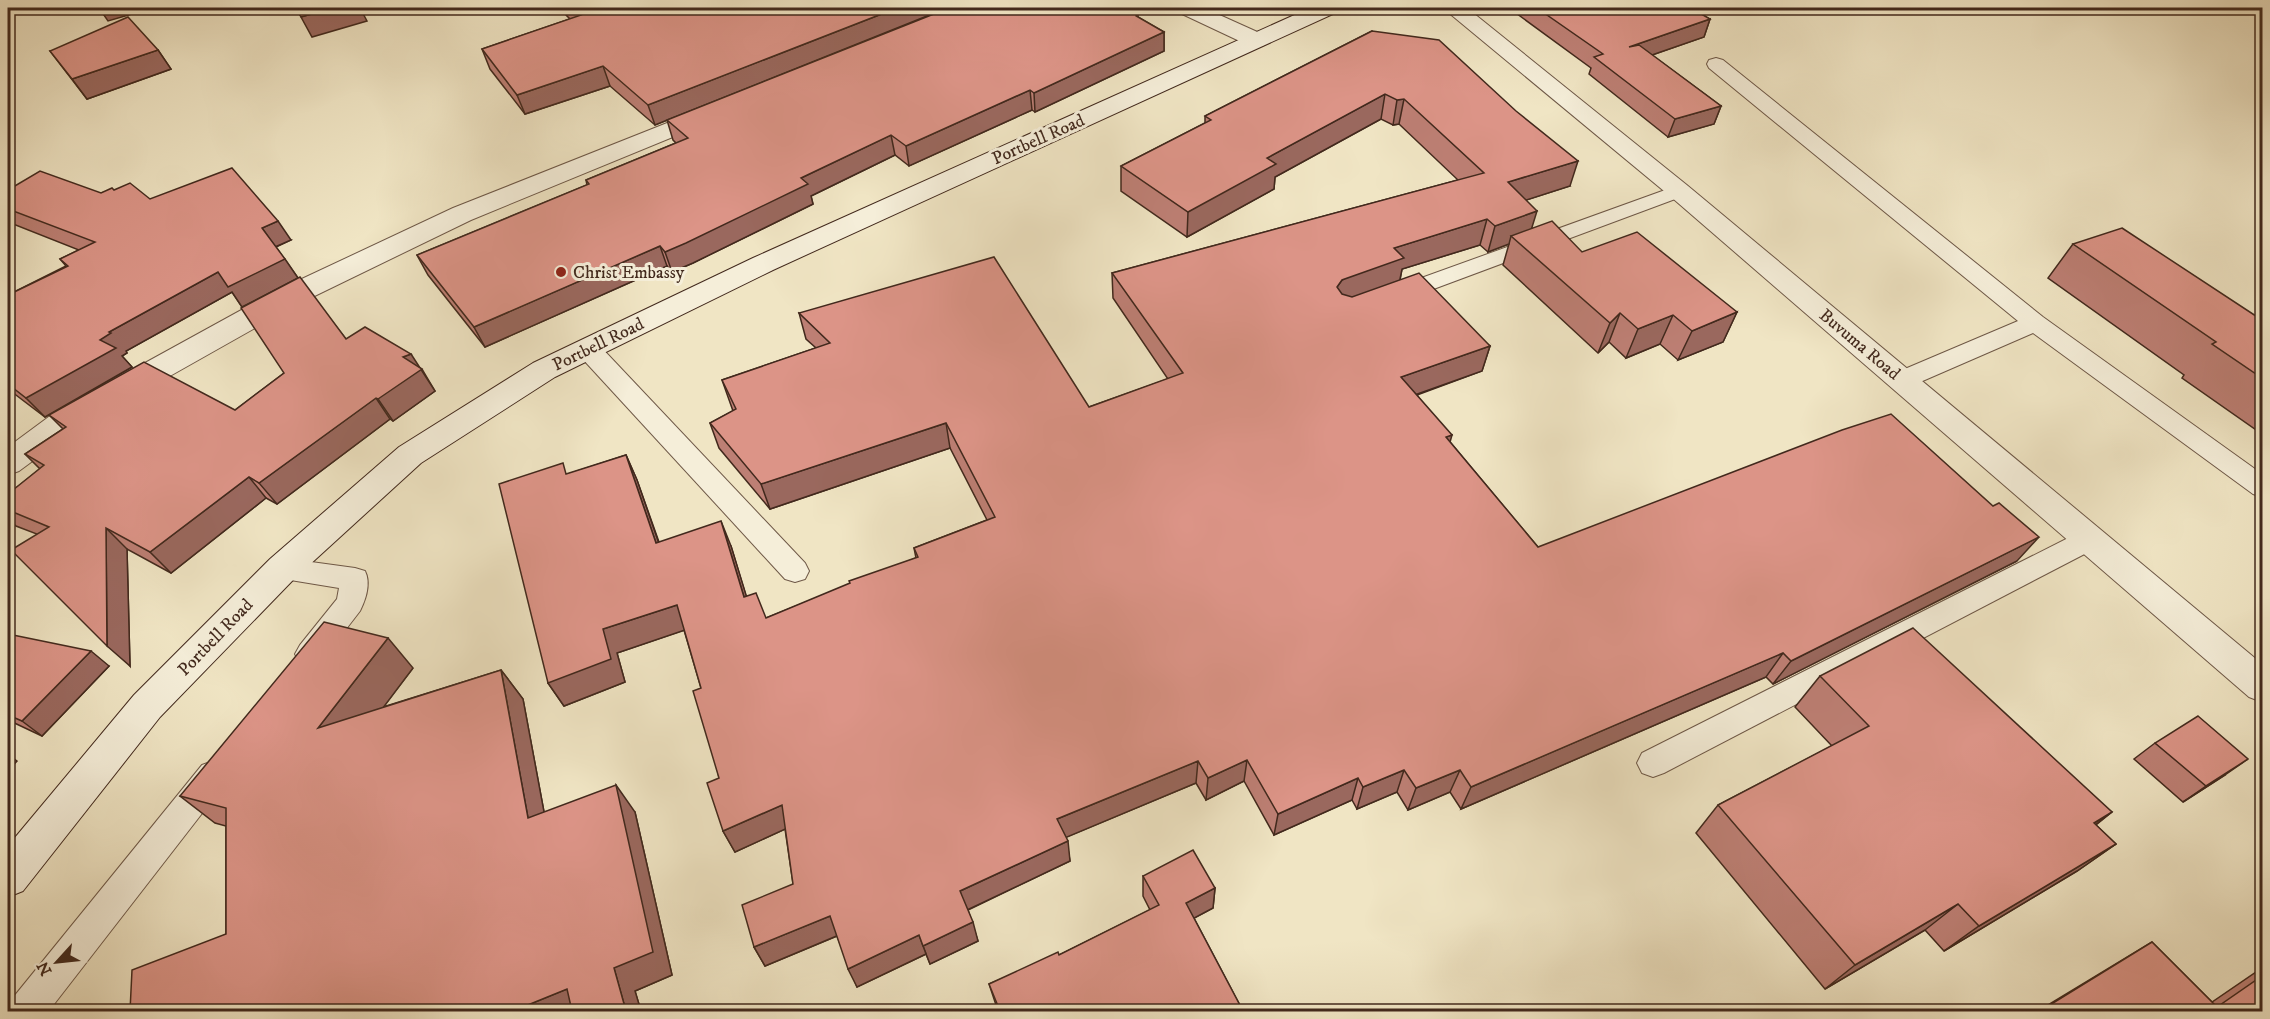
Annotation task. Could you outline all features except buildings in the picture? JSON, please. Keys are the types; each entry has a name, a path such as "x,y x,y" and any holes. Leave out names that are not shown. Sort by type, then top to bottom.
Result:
{"street":[{"path":"1188,8 1256,40"},
{"name":"Portbell Road","path":"8,877 147,706 282,569 410,455 544,370 763,264 1327,8"},
{"name":"Buvuma Road","path":"1454,8 1679,191 2262,686"},
{"path":"8,463 65,421 284,299 462,214 735,104"}],"lane":[{"path":"1716,63 2035,323 2262,487"},
{"path":"1380,301 1679,191"},
{"path":"1902,380 2035,323"},
{"path":"588,349 795,571"},
{"path":"1653,763 2088,539"},
{"path":"282,569 355,579 350,603 291,678"},
{"path":"25,1011 232,752"}],"place":[{"name":"Christ Embassy","path":"561,272"}]}
